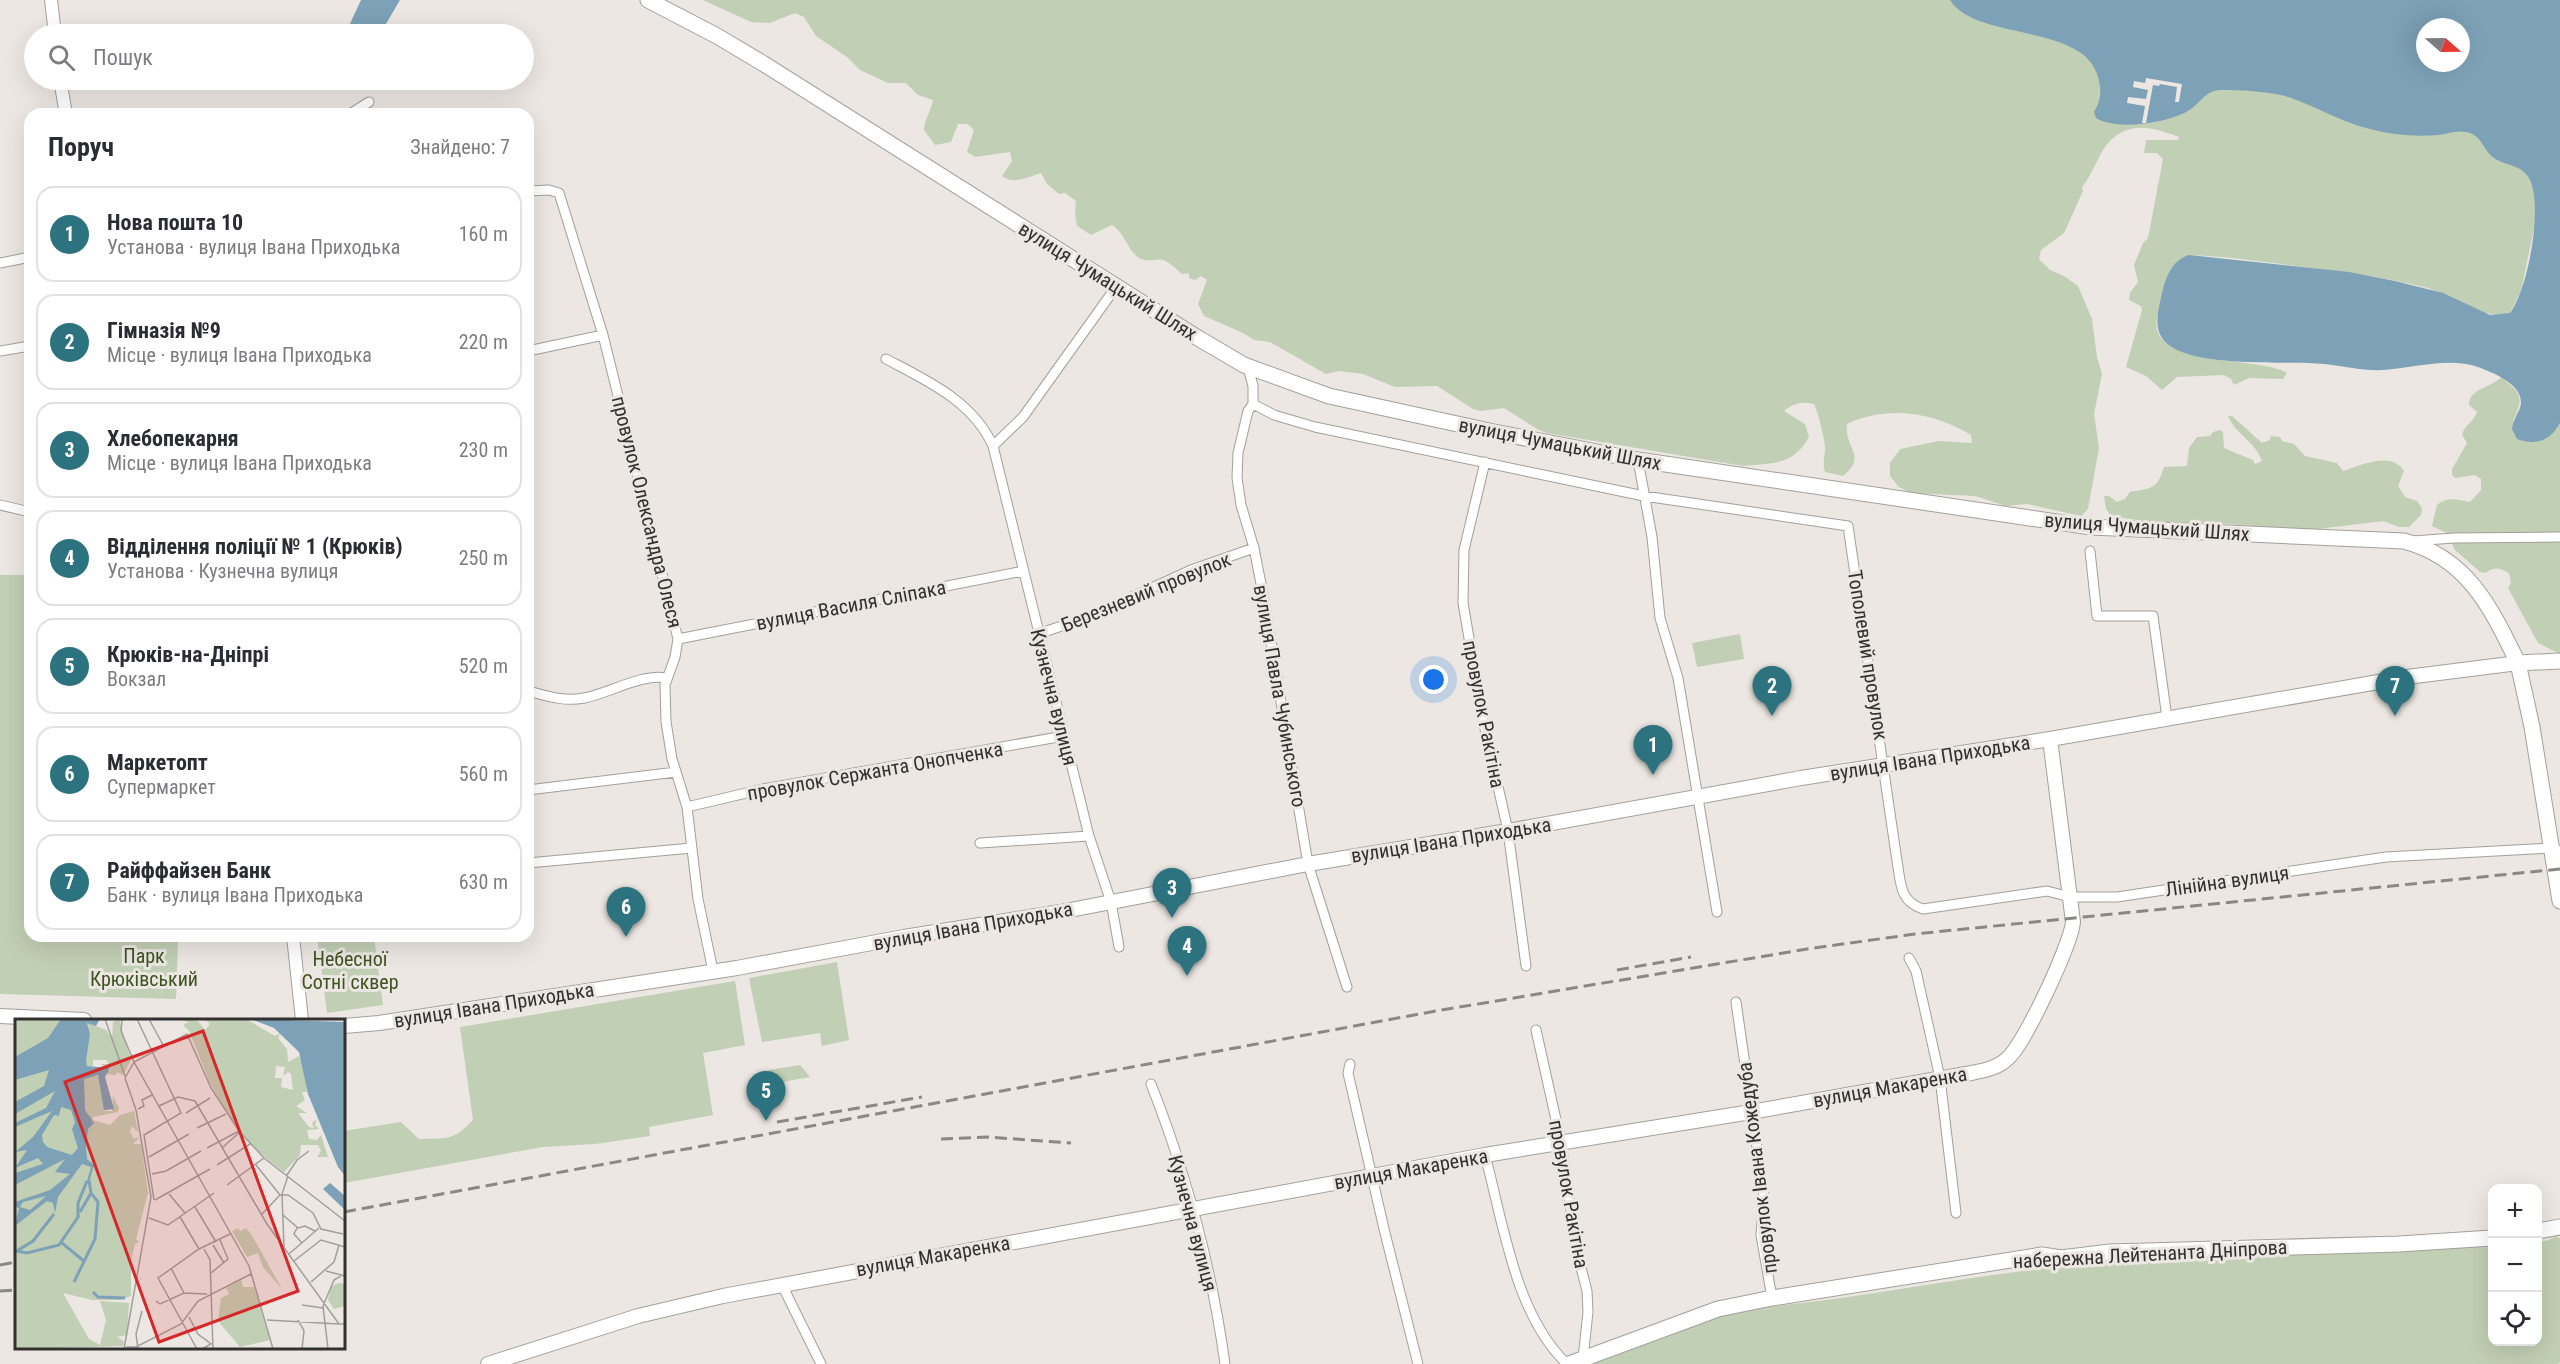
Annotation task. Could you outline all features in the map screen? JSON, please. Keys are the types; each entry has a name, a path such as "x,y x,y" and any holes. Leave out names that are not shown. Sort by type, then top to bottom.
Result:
{"main road":[{"name":"вулиця Чумацький Шлях","path":"648,0 717,36 764,64 1198,338 1248,367 1329,396 1638,460 2091,527 2404,541 2440,555 2457,566 2483,599 2502,627 2518,663 2555,850 2560,901"},
{"name":"вулиця Івана Приходька","path":"345,1026 399,1020 713,971 1111,902 1308,864 2407,677 2518,663 2560,661"},
{"name":"вулиця Макаренка","path":"488,1364 682,1304 1485,1155 1751,1112 1987,1070 2001,1063 2014,1052 2070,941 2073,922 2050,739"},
{"path":"0,1016 63,1019"},
{"path":"2542,1230 2560,1227"},
{"name":"набережна Лейтенанта Дніпрова","path":"1573,1362 1718,1309 1772,1298 2042,1255 2061,1258 2110,1252 2399,1244 2488,1238"}],"street":[{"path":"51,0 54,24"},
{"path":"62,90 65,108"},
{"path":"360,108 369,102"},
{"name":"провулок Олександра Олеся","path":"534,191 549,190 559,193 603,335 678,639 675,657 664,689 666,722 676,772 687,807 704,937 713,971"},
{"path":"0,263 24,258"},
{"path":"993,446 1023,417 1116,287"},
{"path":"534,350 603,335"},
{"path":"0,351 24,347"},
{"name":"Кузнечна вулиця","path":"886,359 936,386 956,401 979,422 993,446 1089,836 1111,902 1119,947"},
{"path":"1248,367 1253,387 1253,404 1274,415 1315,427 1644,496"},
{"name":"вулиця Павла Чубинського","path":"1253,404 1248,411 1238,453 1237,478 1241,504 1254,548 1283,706 1308,864 1347,987"},
{"path":"1638,460 1652,537 1660,618 1678,678 1717,912"},
{"name":"провулок Ракітіна","path":"1485,462 1464,550 1462,593 1481,711 1508,831 1526,966"},
{"name":"Тополевий провулок","path":"1644,496 1848,526 1903,892"},
{"path":"0,505 24,511"},
{"path":"2404,541 2560,537"},
{"name":"Березневий провулок","path":"1038,634 1088,617 1191,570 1254,548"},
{"path":"2090,551 2097,616 2153,616 2168,718"},
{"name":"вулиця Василя Сліпака","path":"678,639 1023,571"},
{"path":"534,693 552,698 575,699 651,678 666,678"},
{"name":"провулок Сержанта Онопченка","path":"687,807 774,787 1064,736"},
{"path":"534,789 676,772"},
{"path":"980,843 1089,836"},
{"path":"534,862 692,848"},
{"name":"Лінійна вулиця","path":"1903,892 1912,905 1923,909 2047,891 2070,897 2116,897 2386,857 2555,850"},
{"path":"294,942 302,1019"},
{"path":"1909,958 1916,971 1940,1078 1956,1213"},
{"name":"провулок Івана Кожедуба","path":"1736,1002 1764,1197 1761,1235 1772,1298"},
{"name":"провулок Ракітіна","path":"1536,1030 1561,1142 1577,1252 1587,1292 1588,1312 1573,1362"},
{"path":"1350,1064 1348,1073 1384,1233 1419,1364"},
{"name":"Кузнечна вулиця","path":"1151,1084 1193,1210 1221,1333 1225,1364"},
{"path":"1485,1155 1512,1259 1532,1315 1550,1346 1573,1362"},
{"path":"782,1285 821,1364"}],"green space":[{"path":"703,0 2560,0 2560,227 2535,224 2521,291 2510,313 2499,315 2478,311 2434,290 2391,280 2252,260 2189,255 2159,310 2158,333 2169,345 2186,353 2254,364 2287,373 2283,379 2249,378 2234,385 2231,379 2224,375 2177,377 2162,390 2146,376 2126,367 2142,310 2141,306 2129,300 2130,293 2138,282 2134,265 2143,243 2148,238 2163,159 2157,153 2144,153 2146,140 2178,140 2179,137 2148,128 2128,129 2119,133 2103,150 2082,187 2083,191 2064,233 2041,250 2039,259 2050,270 2078,286 2092,319 2097,357 2102,374 2094,414 2099,448 2088,509 2081,516 2027,504 2006,506 1975,496 1911,493 1899,487 1890,476 1890,463 1900,449 1939,441 1972,443 1971,435 1957,427 1926,416 1878,414 1847,424 1854,463 1843,476 1825,472 1823,432 1814,404 1810,403 1795,404 1784,411 1805,424 1809,437 1796,453 1781,461 1743,466 1547,433 1504,408 1480,411 1473,409 1437,386 1395,387 1363,374 1339,371 1326,374 1270,342 1254,340 1204,316 1198,304 1207,280 1201,276 1195,280 1189,278 1189,273 1182,274 1163,260 1139,258 1112,225 1091,235 1077,226 1076,201 1065,193 1059,194 1047,184 1041,173 1016,180 1002,176 1012,161 1010,152 975,157 967,152 974,130 968,124 958,124 951,142 935,145 924,130 933,100 918,95 906,83 888,83 860,70 847,57 816,36 804,17 795,13 770,23 751,22"},
{"path":"2501,377 2519,396 2519,406 2513,421 2556,430 2560,423 2560,654 2538,643 2508,588 2511,583 2509,573 2497,568 2485,573 2480,572 2454,549 2449,534 2432,526 2437,505 2441,502 2456,500 2470,502 2481,490 2481,479 2475,475 2455,478 2452,475 2452,469 2467,443 2462,435 2463,432 2477,412 2469,405 2470,399 2476,392"},
{"path":"2228,416 2232,416 2262,443 2270,440 2271,436 2280,437 2282,441 2294,444 2305,456 2337,463 2343,471 2375,461 2391,461 2404,471 2398,486 2405,497 2417,501 2422,508 2421,515 2409,527 2399,527 2383,521 2318,529 2216,523 2155,523 2111,516 2106,509 2104,496 2109,496 2117,502 2125,499 2130,492 2144,490 2156,484 2164,467 2187,466 2189,448 2197,437 2210,436 2213,432 2220,430 2223,432 2224,448 2253,460 2255,464 2262,461 2255,448 2231,423"},
{"name":"Парк Крюківський","path":"0,575 24,575 24,942 178,942 176,999 0,994"},
{"path":"1740,634 1744,659 1697,667 1692,643"},
{"name":"Небесної Сотні сквер","path":"318,942 375,942 383,1005 327,1013"},
{"path":"837,962 849,1040 822,1046 820,1033 762,1042 749,978"},
{"path":"735,981 745,1045 703,1053 713,1115 649,1127 650,1136 595,1144 543,1147 345,1183 345,1131 401,1122 419,1139 444,1138 460,1132 473,1120 460,1027"},
{"path":"800,1065 810,1077 771,1084 769,1070"},
{"path":"2555,1237 2560,1238 2560,1363 2557,1364 1591,1364 1716,1315 1753,1308 1820,1301 1989,1275 2081,1265 2199,1256 2375,1249 2488,1247 2488,1346 2542,1346 2542,1241"}],"water":[{"path":"361,0 400,0 386,24 350,24"},
{"path":"1950,0 2560,0 2560,423 2556,429 2547,438 2536,442 2517,439 2512,429 2520,408 2519,393 2500,377 2467,364 2443,363 2376,370 2324,364 2213,359 2191,355 2174,348 2162,338 2158,329 2158,313 2167,278 2173,266 2189,255 2349,272 2443,293 2490,315 2510,313 2523,286 2532,247 2535,207 2533,190 2526,173 2494,158 2471,133 2455,132 2421,136 2387,133 2348,122 2285,96 2237,90 2210,93 2188,111 2168,119 2129,125 2105,122 2096,118 2094,112 2100,95 2100,87 2098,77 2089,60 2072,48 2052,40 1982,22 1963,13"}],"pier":[{"path":"2146,78 2182,84 2179,102 2175,102 2177,87 2153,85 2146,123 2142,123 2145,106 2127,103 2128,97 2146,99 2148,90 2133,87 2134,81 2145,83"}],"railway":[{"path":"345,1212 1436,1011 1807,949 1915,934 2560,869"},
{"path":"1617,970 1691,957"},
{"path":"777,1122 922,1097"},
{"path":"941,1139 987,1137 1071,1143"},
{"path":"0,1265 15,1262"},
{"path":"0,1291 15,1290"}],"place":[{"name":"Гімназія №9","path":"1772,716"},
{"name":"Райффайзен Банк","path":"2395,716"},
{"name":"Нова пошта 10","path":"1653,775"},
{"name":"Хлебопекарня","path":"1172,918"},
{"name":"Маркетопт","path":"626,937"},
{"name":"Відділення поліції № 1 (Крюків)","path":"1187,976"},
{"name":"Крюків-на-Дніпрі","path":"766,1121"}]}
